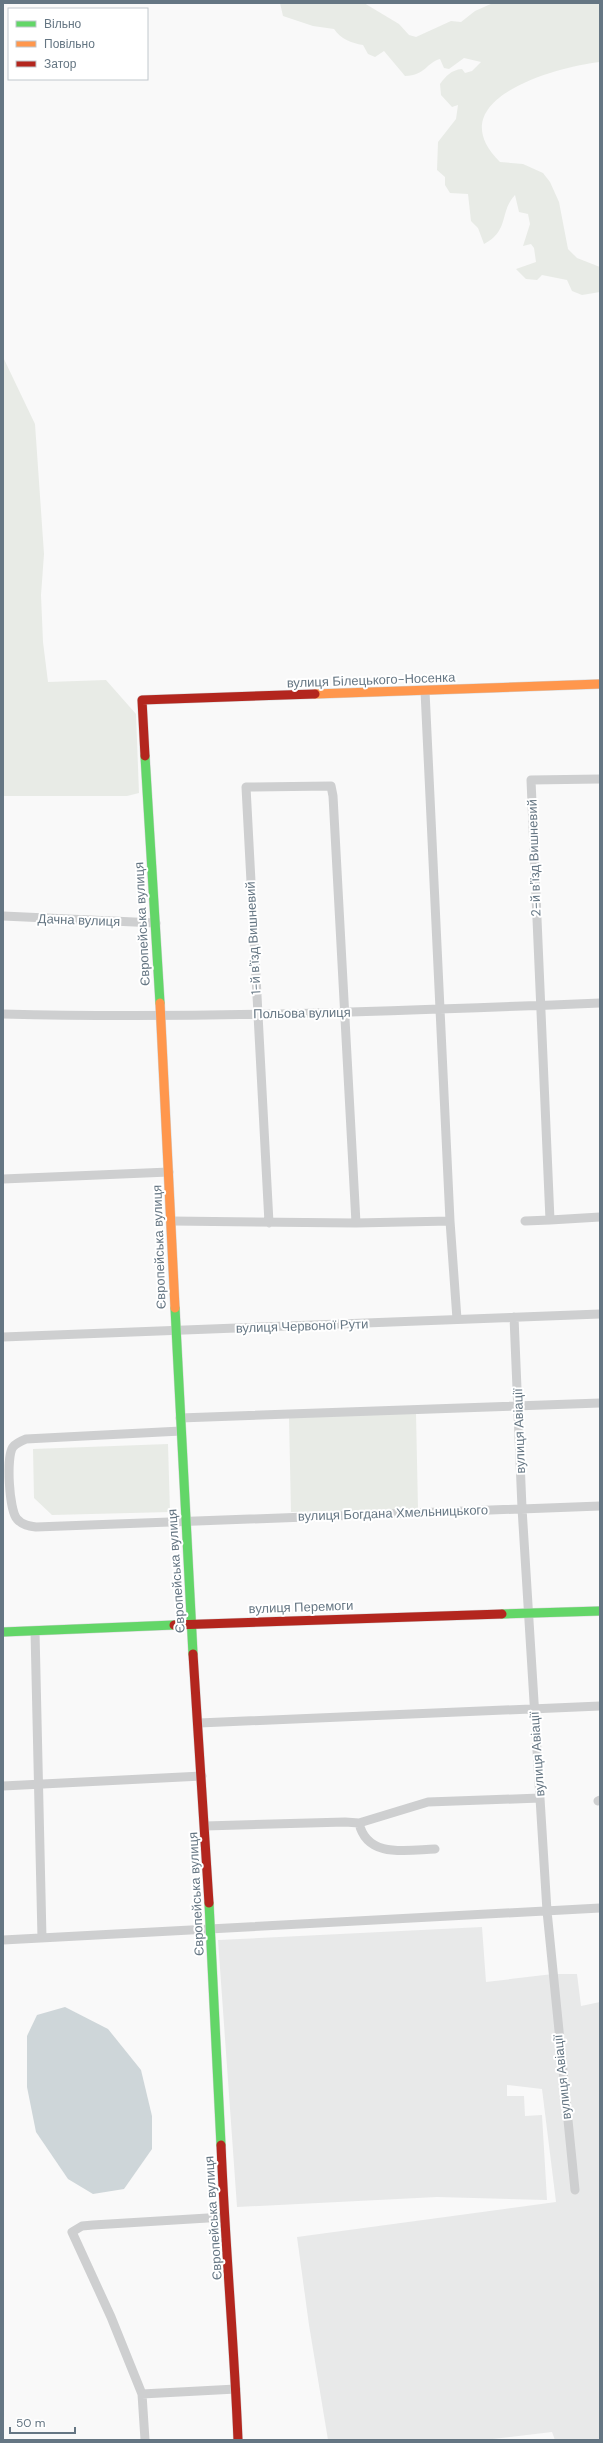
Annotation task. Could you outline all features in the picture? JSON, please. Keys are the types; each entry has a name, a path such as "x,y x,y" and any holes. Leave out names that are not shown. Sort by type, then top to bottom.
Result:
{"street":[{"name":"вулиця Білецького-Носенка","path":"142,700 600,684"},
{"path":"425,691 439,1009 456,1319"},
{"name":"Європейська вулиця","path":"142,700 156,923 185,1522 211,1929 224,2217 238,2440"},
{"name":"2-й вʼїзд Вишневий","path":"540,1005 531,780 600,779"},
{"name":"1-й в'їзд Вишневий","path":"269,1223 246,787 331,786 345,1012"},
{"name":"Дачна вулиця","path":"3,916 156,923"},
{"name":"Польова вулиця","path":"3,1014 160,1016 345,1012 600,1002"},
{"path":"540,1005 550,1220"},
{"path":"345,1012 356,1223"},
{"path":"3,1179 169,1172"},
{"path":"525,1221 600,1217"},
{"path":"171,1221 356,1223 450,1221"},
{"name":"вулиця Червоної Рути","path":"3,1337 176,1332 600,1314"},
{"name":"вулиця Авіації","path":"514,1317 522,1508 547,1910 575,2190"},
{"path":"180,1418 600,1403"},
{"name":"вулиця Богдана Хмельницького","path":"181,1431 26,1439 12,1447 9,1457 12,1509 17,1519 24,1525 36,1527 600,1506"},
{"name":"вулиця Перемоги","path":"3,1632 192,1624 600,1611"},
{"path":"35,1631 42,1938"},
{"path":"199,1723 600,1706"},
{"path":"3,1786 202,1776"},
{"path":"205,1826 345,1822 359,1823 428,1802 540,1798"},
{"path":"359,1823 365,1838 371,1844 382,1849 435,1848"},
{"path":"3,1940 600,1908"},
{"path":"145,2440 142,2394 111,2317 72,2232 82,2226 93,2224 224,2217"},
{"path":"142,2394 236,2389"}],"shaded area":[{"path":"280,3 364,3 399,24 409,35 416,37 451,21 461,22 475,11 493,3 600,3 600,62 580,65 532,79 510,91 492,104 483,121 484,140 500,162 523,164 543,173 550,182 559,202 568,249 577,258 600,267 600,292 582,295 572,291 567,280 542,275 537,280 526,279 516,269 536,262 534,248 531,244 523,246 530,224 528,214 519,212 515,195 510,201 498,233 484,244 478,228 471,221 468,194 450,193 445,185 445,177 437,170 438,142 456,119 458,105 452,107 441,95 440,84 452,72 462,69 465,73 472,71 481,62 464,58 449,69 444,68 440,59 422,71 405,76 384,51 375,57 368,54 363,45 347,40 334,29 313,26 283,16"},
{"path":"3,357 35,424 44,554 41,595 43,642 48,682 106,680 136,714 139,793 127,796 3,796"},
{"path":"416,1413 418,1509 291,1512 289,1418"},
{"path":"168,1444 170,1512 52,1515 34,1498 33,1449"},
{"path":"482,1927 486,1982 553,1974 577,1974 581,2006 600,2002 600,2440 555,2440 552,2432 484,2440 328,2440 309,2325 297,2237 556,2202 542,2089 507,2085 507,2096 524,2096 525,2116 542,2115 547,2200 437,2197 237,2207 218,1940"},
{"path":"65,2007 108,2029 141,2070 152,2116 152,2149 124,2189 93,2194 68,2179 36,2132 27,2087 27,2036 37,2015"}],"traffic: fast":[{"path":"145,756 160,1003"},
{"path":"175,1308 193,1654"},
{"path":"502,1614 600,1611"},
{"path":"3,1632 174,1625"},
{"path":"209,1903 221,2145"}],"traffic: slow":[{"path":"315,694 600,684"},
{"path":"160,1003 175,1308"}],"traffic: jam":[{"path":"145,756 142,700 315,694"},
{"path":"174,1625 502,1614"},
{"path":"193,1654 209,1903"},
{"path":"221,2145 238,2440"}]}
